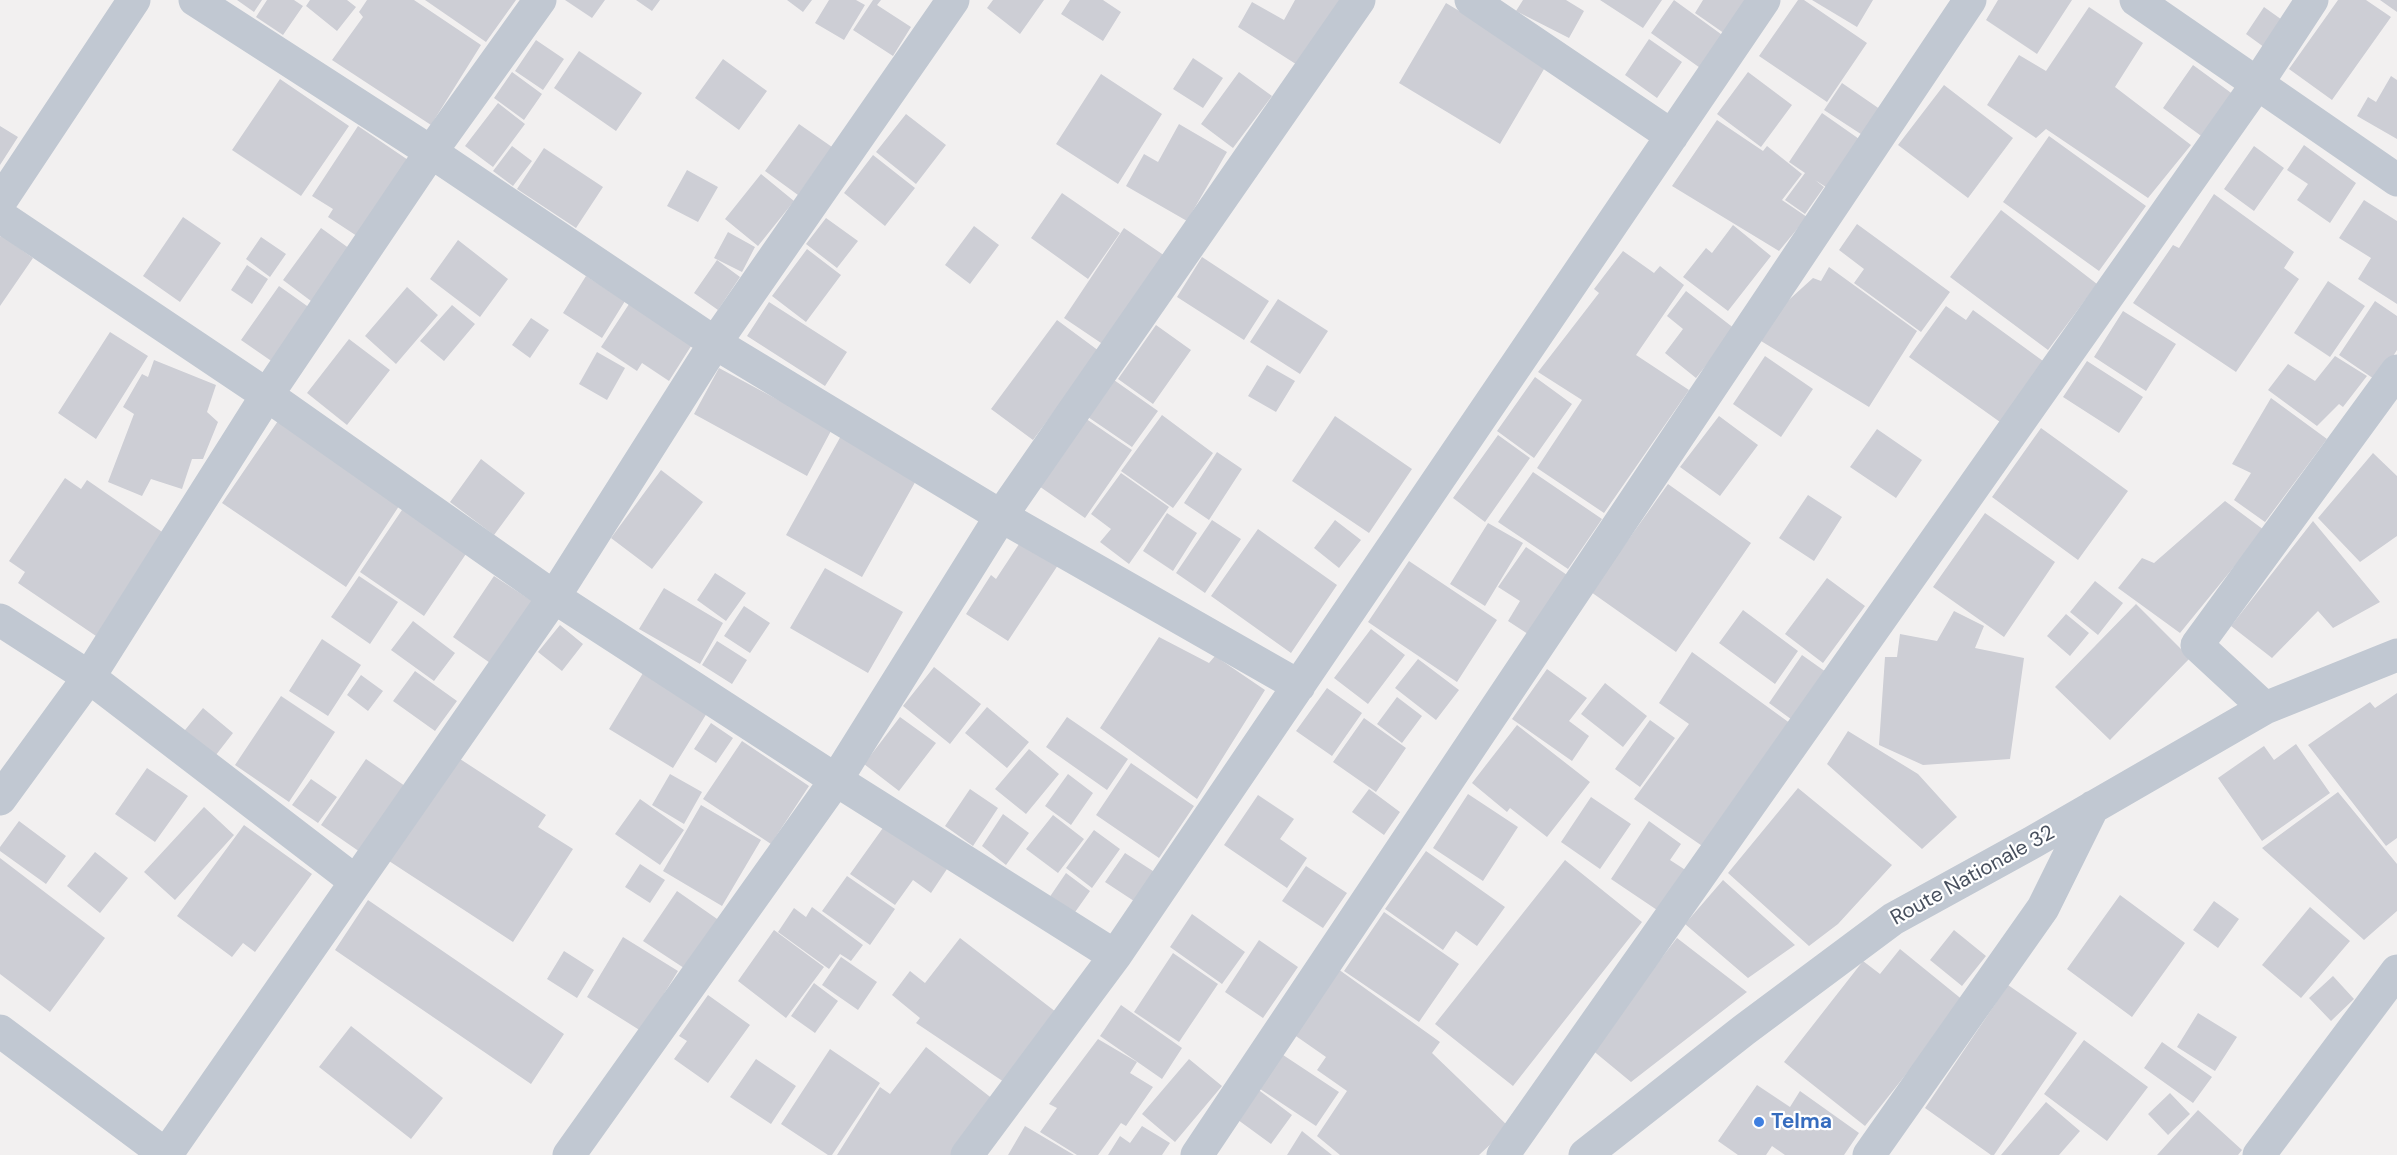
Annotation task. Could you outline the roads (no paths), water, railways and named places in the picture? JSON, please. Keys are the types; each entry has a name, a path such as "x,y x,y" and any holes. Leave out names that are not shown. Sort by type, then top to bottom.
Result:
{"street":[{"path":"0,202 134,0"},
{"path":"0,799 89,677 267,395 431,152 540,0"},
{"path":"0,1031 166,1155 554,597 714,343 953,0"},
{"path":"569,1155 836,780 1001,516 1359,0"},
{"path":"1470,0 1672,136"},
{"path":"967,1155 1115,956 1764,0"},
{"path":"1197,1155 1970,0"},
{"path":"2136,0 2397,180"},
{"path":"1503,1155 2257,84 2312,0"},
{"path":"198,1 431,152 714,343 1001,516 1299,686"},
{"path":"0,216 267,395 554,597 836,780 1115,956"},
{"path":"2265,708 2198,645 2397,371"},
{"path":"0,620 89,677 355,881"},
{"name":"Route Nationale 32","path":"1585,1155 1744,1030 1893,919 2265,708 2397,655"},
{"path":"1869,1155 2043,908 2093,807"},
{"path":"2259,1155 2397,971"}],"place":[{"name":"Telma","path":"1759,1122"}]}
